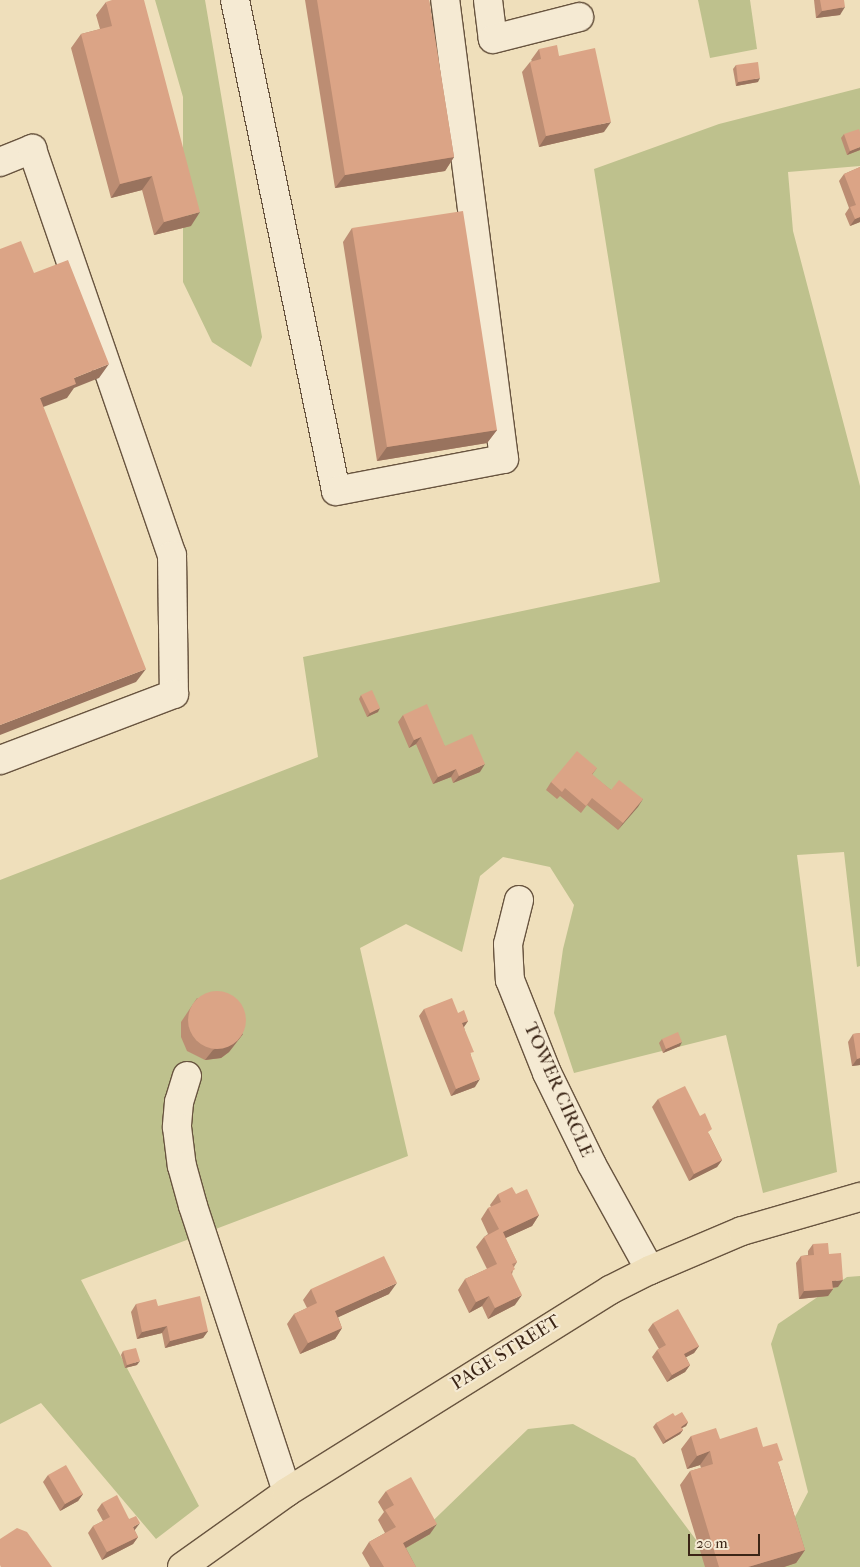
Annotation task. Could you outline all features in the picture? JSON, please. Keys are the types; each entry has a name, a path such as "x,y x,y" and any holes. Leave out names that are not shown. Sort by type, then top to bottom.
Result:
{"main road":[{"name":"PAGE STREET","path":"182,1567 288,1492 561,1318 650,1270 742,1231 860,1197"}],"street":[{"path":"236,0 336,492 504,459 444,0"},
{"path":"488,0 493,39 579,17"},
{"path":"0,162 32,149 172,555 174,694 0,760"},
{"name":"TOWER CIRCLE","path":"518,900 508,944 510,980 547,1073 592,1165 650,1270"},
{"path":"187,1076 179,1102 177,1127 182,1166 193,1206 288,1492"}],"green space":[{"path":"155,0 205,0 262,337 251,367 212,342 183,282 183,97"},
{"path":"698,0 750,0 757,49 710,58"},
{"path":"860,88 860,166 788,172 793,231 860,486 860,966 857,967 844,852 797,855 837,1172 763,1193 726,1035 574,1073 554,1013 563,949 574,905 550,867 503,857 480,876 462,952 406,924 360,948 408,1156 81,1280 199,1506 156,1539 41,1403 0,1424 0,880 318,757 303,657 660,582 594,169 719,124"},
{"path":"860,1276 860,1567 769,1567 808,1492 771,1344 778,1324 847,1277"},
{"path":"573,1424 635,1458 705,1552 722,1567 385,1567 528,1429"}],"building":[{"path":"112,0 144,0 200,212 164,222 152,176 120,184 81,34 112,26 106,2"},
{"path":"317,0 429,0 454,157 345,175"},
{"path":"820,0 844,0 845,7 822,11"},
{"path":"557,45 559,56 595,48 611,122 546,136 530,62 541,59 539,49"},
{"path":"758,62 760,78 738,82 736,65"},
{"path":"859,129 860,147 850,151 844,134"},
{"path":"860,167 860,217 855,219 850,207 856,205 844,174"},
{"path":"463,211 497,430 387,447 352,228"},
{"path":"21,241 34,273 68,260 109,364 74,378 76,384 40,398 146,669 0,725 0,249"},
{"path":"372,690 380,708 370,713 361,695"},
{"path":"427,704 445,746 472,734 485,764 459,776 456,769 438,777 421,737 414,740 403,715"},
{"path":"577,751 597,768 592,774 611,790 619,780 643,799 623,823 592,798 586,806 565,788 562,792 551,782"},
{"path":"217,991 228,993 238,999 244,1009 246,1020 244,1031 238,1041 228,1047 217,1049 206,1047 196,1041 190,1031 188,1020 190,1009 196,999 206,993"},
{"path":"452,998 458,1013 464,1010 468,1021 462,1023 474,1052 470,1053 480,1079 456,1089 424,1009"},
{"path":"678,1032 682,1042 666,1049 662,1039"},
{"path":"860,1033 860,1058 857,1059 853,1034"},
{"path":"685,1086 700,1116 705,1113 712,1129 708,1132 722,1160 694,1174 658,1099"},
{"path":"512,1187 516,1194 527,1189 539,1215 503,1232 517,1262 512,1264 515,1269 511,1272 522,1295 495,1308 489,1296 476,1302 465,1279 497,1264 484,1237 499,1229 488,1208 501,1202 498,1194"},
{"path":"828,1243 829,1254 841,1253 843,1280 832,1281 833,1289 804,1291 801,1256 814,1255 813,1244"},
{"path":"384,1256 397,1283 335,1311 342,1328 308,1343 294,1314 317,1303 311,1289"},
{"path":"200,1296 208,1331 170,1341 167,1326 142,1332 136,1304 156,1299 158,1306"},
{"path":"678,1309 699,1346 684,1354 690,1365 672,1375 657,1350 666,1345 653,1323"},
{"path":"136,1348 140,1361 127,1365 123,1351"},
{"path":"682,1412 688,1422 681,1427 683,1430 666,1440 656,1423 673,1413 675,1416"},
{"path":"757,1427 763,1447 777,1443 783,1460 778,1462 805,1550 748,1567 719,1567 690,1471 713,1464 710,1451 697,1456 691,1436 716,1428 720,1439"},
{"path":"66,1465 83,1494 65,1504 48,1475"},
{"path":"411,1477 437,1524 403,1543 416,1567 384,1567 369,1542 396,1527 385,1510 394,1505 386,1491"},
{"path":"117,1495 129,1519 136,1516 140,1523 133,1527 138,1537 107,1552 93,1526 110,1517 102,1503"},
{"path":"17,1528 27,1532 52,1567 1,1567 0,1539"}]}
